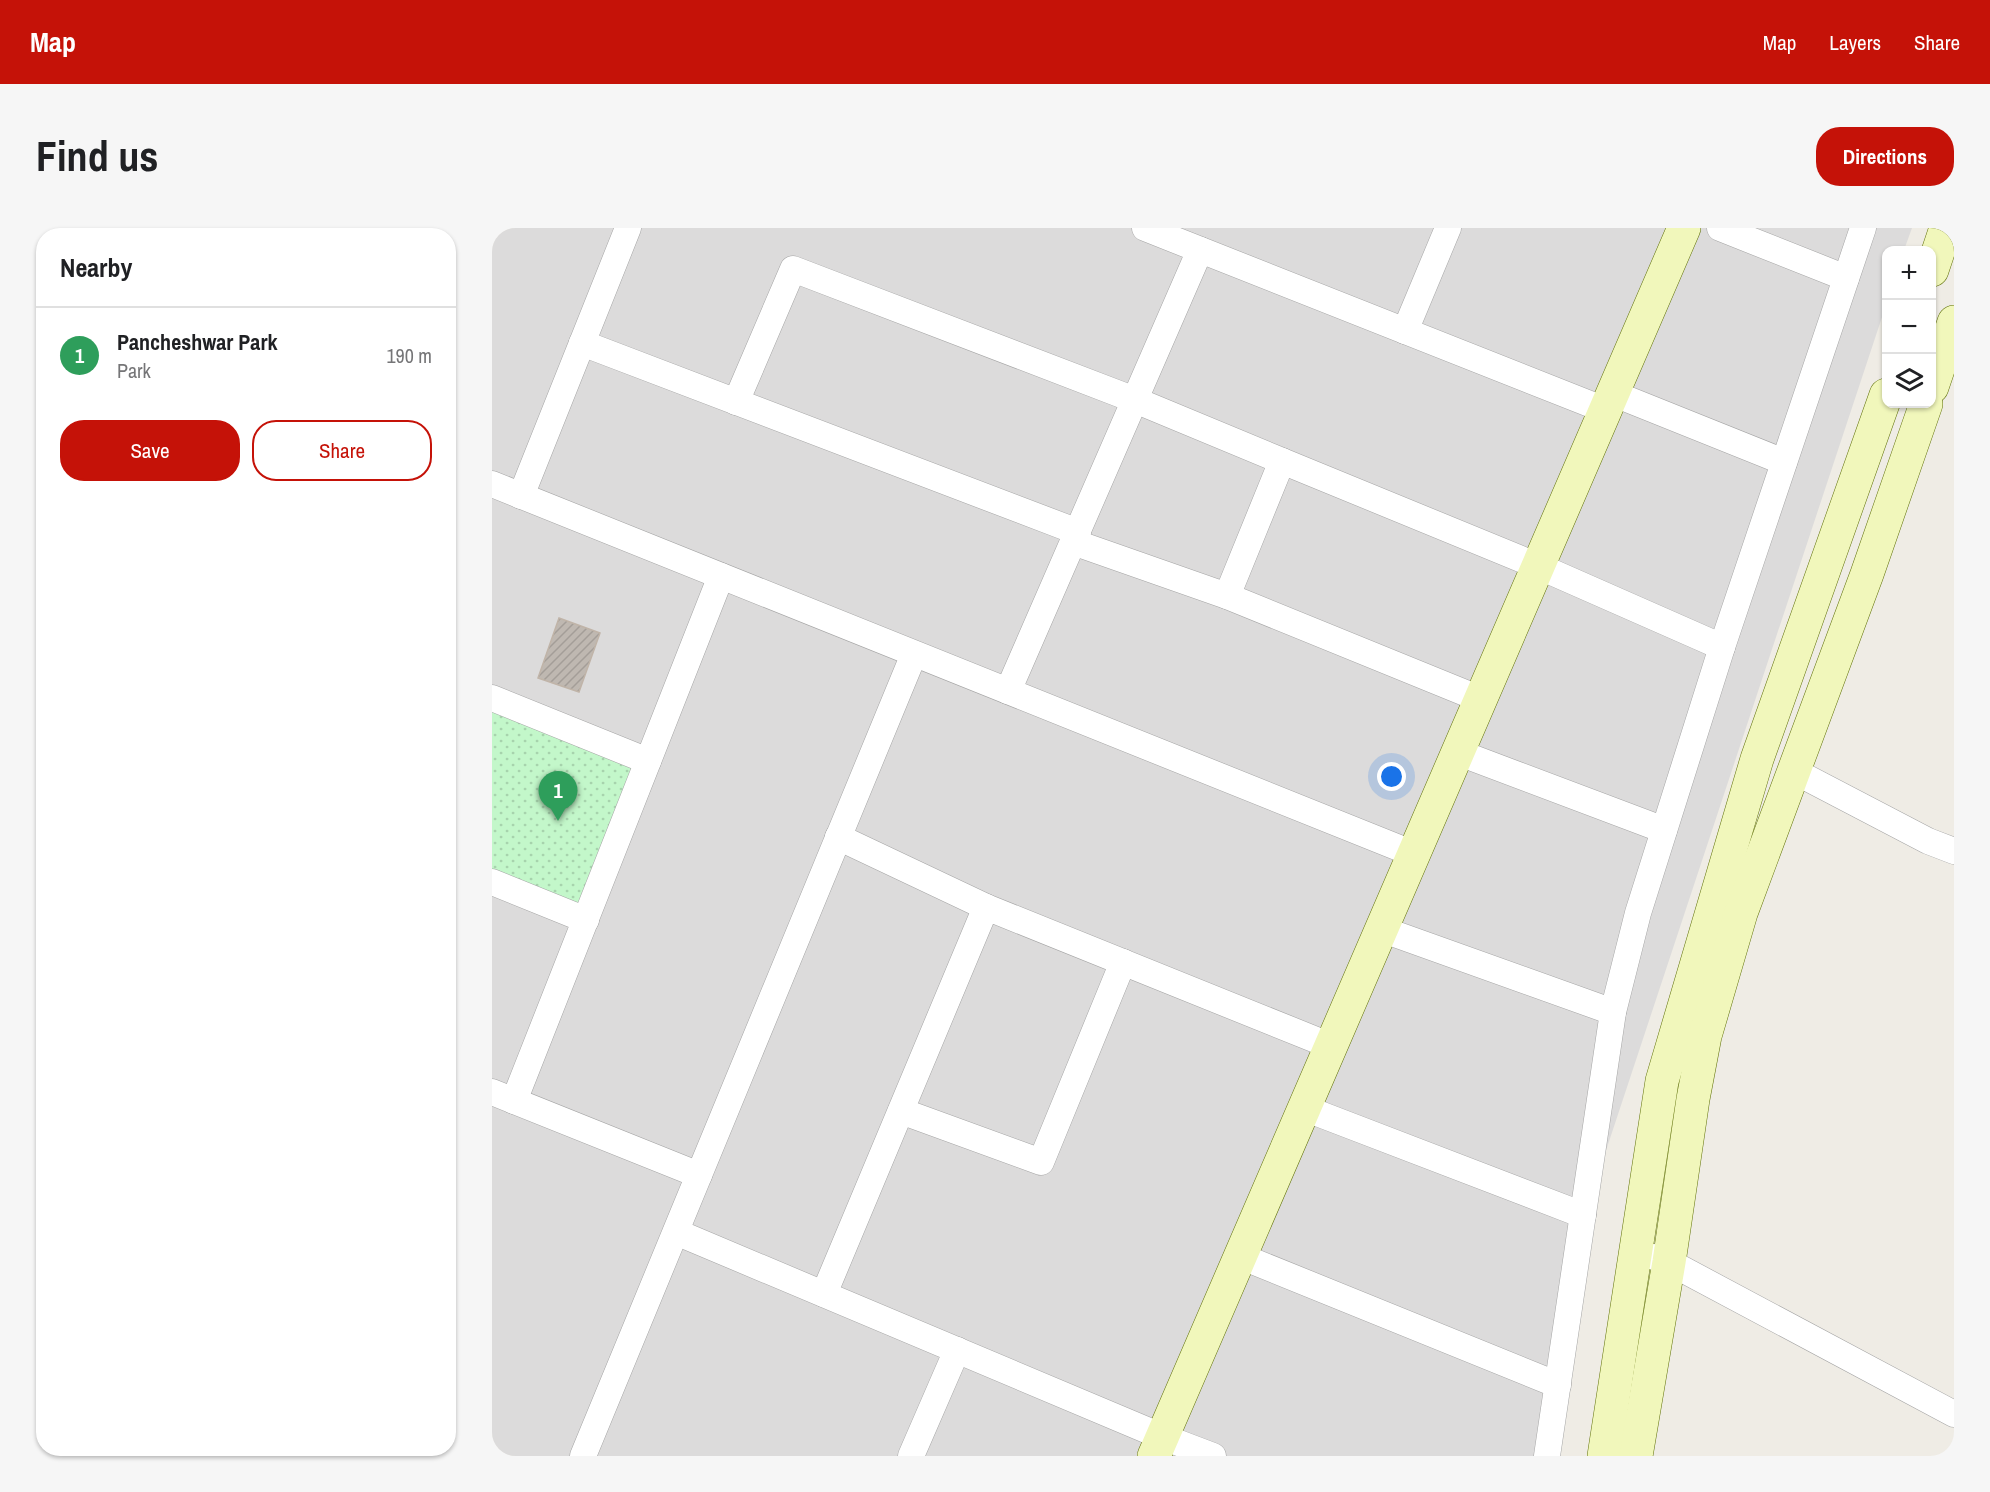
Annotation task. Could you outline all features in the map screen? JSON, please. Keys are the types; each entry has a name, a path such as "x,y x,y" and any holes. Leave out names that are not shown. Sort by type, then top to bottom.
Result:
{"main road":[{"path":"1159,1446 1684,228"},
{"path":"1936,258 1946,228"},
{"path":"1936,375 1954,322"},
{"path":"1604,1456 1662,1081 1757,759 1882,408"},
{"path":"1636,1456 1705,1036 1741,913 1867,574 1925,408"}],"street":[{"path":"521,496 628,228"},
{"path":"1145,228 1405,331 1784,462"},
{"path":"1405,331 1448,228"},
{"path":"1720,228 1846,278"},
{"path":"1547,1456 1613,1012 1638,913 1722,646 1863,228"},
{"path":"1008,691 1200,250"},
{"path":"736,402 793,269 1135,400 1538,566 1722,646"},
{"path":"582,343 1227,596 1480,699"},
{"path":"1227,596 1282,461"},
{"path":"492,484 1414,854"},
{"path":"699,1175 503,1096 586,920 721,576"},
{"path":"584,1456 914,654"},
{"path":"492,698 648,761"},
{"path":"1457,752 1664,830"},
{"path":"1794,771 1928,841 1954,851"},
{"path":"838,837 986,907 1331,1046"},
{"path":"492,882 586,920"},
{"path":"824,1294 986,907"},
{"path":"1381,929 1613,1012"},
{"path":"901,1112 1041,1162 1123,962"},
{"path":"1304,1108 1583,1215"},
{"path":"676,1232 957,1350 1159,1446 1213,1456"},
{"path":"1635,1252 1669,1262 1954,1414"},
{"path":"1240,1256 1558,1385"},
{"path":"911,1456 957,1350"}],"shaded area":[{"path":"492,228 1912,228 1905,246 1882,246 1882,317 1584,1217 1551,1456 492,1456"}],"green space":[{"path":"492,698 648,761 586,920 492,882"}],"building":[{"path":"559,618 600,633 579,692 538,678"}],"place":[{"name":"Pancheshwar Park","path":"558,821"}]}
